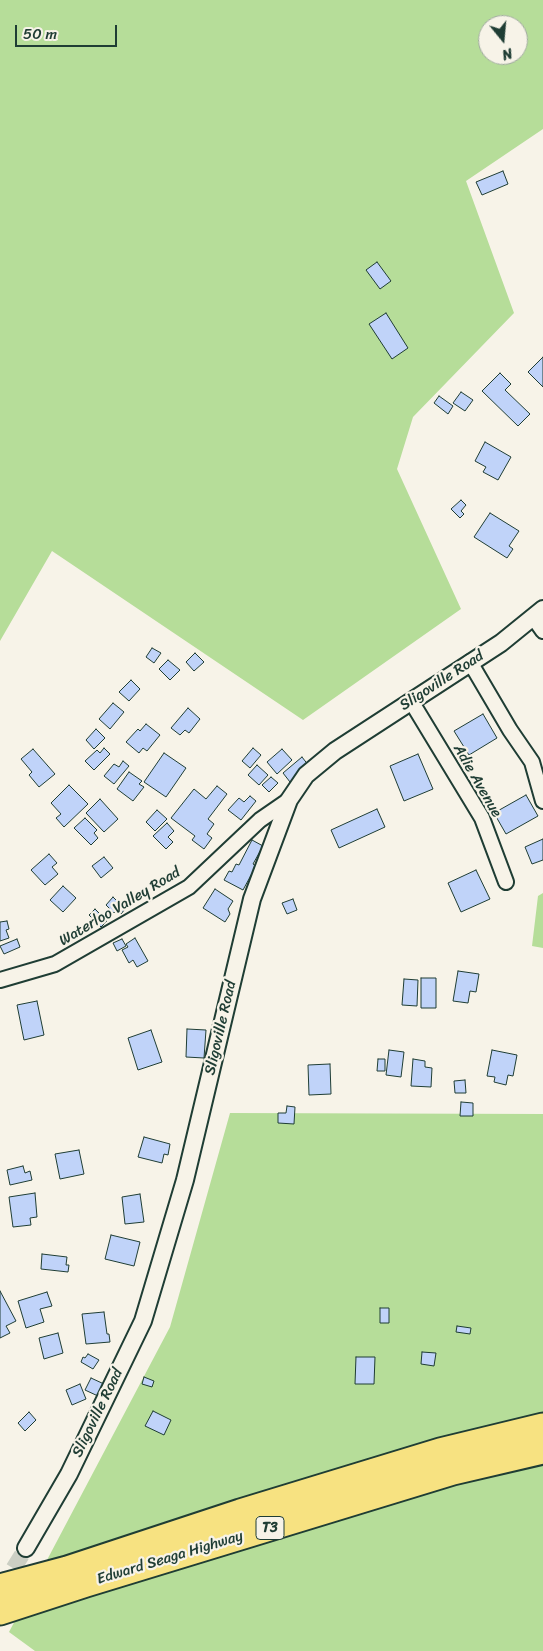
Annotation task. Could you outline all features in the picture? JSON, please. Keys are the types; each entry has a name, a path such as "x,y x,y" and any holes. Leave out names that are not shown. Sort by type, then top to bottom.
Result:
{"highway":[{"name":"Edward Seaga Highway","path":"0,1587 67,1569 240,1512 440,1451 543,1426"},
{"name":"Edward Seaga Highway","path":"0,1612 453,1472 543,1451"}],"street":[{"path":"538,613 543,631"},
{"name":"Sligoville Road","path":"26,1548 68,1474 143,1321 185,1180 252,899 289,800 306,774 328,757 500,642 538,613"},
{"path":"470,662 510,730 532,762 543,800"},
{"name":"Adie Avenue","path":"411,701 482,818 506,882"},
{"name":"Waterloo Valley Road","path":"0,980 56,964 189,887 260,820 289,800"}],"green space":[{"path":"0,0 543,0 543,129 466,181 514,313 413,417 397,469 461,609 303,720 52,551 0,641"},
{"path":"543,893 543,948 532,946 538,896"},
{"path":"230,1113 543,1114 543,1651 35,1651 9,1632 170,1327"}],"building":[{"path":"503,171 508,184 482,195 476,182"},
{"path":"377,262 391,281 380,289 366,270"},
{"path":"386,313 408,348 392,359 369,324"},
{"path":"543,357 543,387 528,372"},
{"path":"500,373 511,384 505,390 530,414 518,426 482,391"},
{"path":"461,392 473,400 465,411 453,403"},
{"path":"439,396 453,406 448,414 434,403"},
{"path":"485,442 511,457 498,480 483,472 486,467 475,461"},
{"path":"461,500 466,505 461,511 464,514 460,518 451,509"},
{"path":"490,513 519,531 509,546 513,549 507,558 474,537"},
{"path":"152,648 161,653 154,663 146,657"},
{"path":"195,653 204,662 194,671 186,662"},
{"path":"168,660 180,670 170,680 159,669"},
{"path":"131,680 140,689 129,701 119,692"},
{"path":"113,703 124,712 110,729 99,719"},
{"path":"188,708 200,719 189,733 185,730 180,735 171,728"},
{"path":"483,714 497,738 469,755 454,731"},
{"path":"146,724 160,735 147,751 143,748 139,753 126,742 138,729 140,731"},
{"path":"96,729 105,738 94,749 86,740"},
{"path":"104,748 110,754 94,770 85,761 97,750 100,753"},
{"path":"253,748 261,755 250,768 242,761"},
{"path":"33,749 55,774 39,787 29,775 32,772 21,759"},
{"path":"282,749 292,760 277,774 267,762"},
{"path":"164,753 186,768 166,797 144,782"},
{"path":"418,754 433,789 404,801 390,766"},
{"path":"302,757 309,766 290,782 283,773"},
{"path":"123,761 129,766 114,784 104,776 114,764 119,767"},
{"path":"257,765 268,775 259,785 248,775"},
{"path":"129,772 142,781 139,784 144,787 133,801 117,789"},
{"path":"271,777 278,783 269,792 262,785"},
{"path":"69,785 88,804 64,827 56,818 61,814 51,803"},
{"path":"217,786 227,794 208,819 214,824 207,834 212,838 204,849 192,840 195,836 171,818 194,789 206,799"},
{"path":"526,795 538,816 506,834 494,813"},
{"path":"250,796 256,801 241,820 228,810 239,798 244,802"},
{"path":"100,799 118,819 104,832 86,813"},
{"path":"377,809 385,827 339,848 331,830"},
{"path":"157,810 167,819 155,831 146,822"},
{"path":"85,818 97,830 94,833 98,838 91,845 74,828"},
{"path":"167,823 174,831 168,837 173,842 166,849 153,836"},
{"path":"543,839 543,860 532,864 525,847"},
{"path":"252,840 263,846 253,864 256,866 243,890 224,880 229,871 232,872 236,864 239,865"},
{"path":"49,854 57,863 52,867 58,874 45,885 31,870"},
{"path":"104,857 113,868 101,878 92,866"},
{"path":"476,870 490,899 461,912 448,883"},
{"path":"63,886 76,898 63,912 50,900"},
{"path":"215,889 233,901 228,909 230,914 225,922 203,908"},
{"path":"113,897 125,909 121,914 117,910 114,913 106,905"},
{"path":"293,899 297,910 287,914 282,903"},
{"path":"95,909 107,921 101,927 89,915"},
{"path":"7,921 9,929 6,930 9,938 0,941 0,922"},
{"path":"135,938 148,961 137,967 133,960 129,963 122,950 128,947 126,944"},
{"path":"17,939 20,947 4,954 0,946"},
{"path":"122,939 126,946 117,951 113,943"},
{"path":"458,971 479,974 476,992 470,991 468,1003 453,1001"},
{"path":"421,978 436,978 436,1008 421,1008"},
{"path":"404,979 418,980 417,1006 402,1005"},
{"path":"37,1001 44,1035 24,1040 17,1005"},
{"path":"187,1029 206,1030 204,1058 186,1057"},
{"path":"151,1030 162,1062 138,1070 128,1038"},
{"path":"389,1050 404,1052 401,1077 386,1075"},
{"path":"492,1050 517,1055 513,1076 508,1075 506,1085 494,1082 495,1077 487,1076"},
{"path":"378,1059 385,1059 385,1071 377,1071"},
{"path":"413,1059 425,1061 425,1067 432,1068 431,1087 411,1086"},
{"path":"330,1064 331,1094 309,1095 308,1065"},
{"path":"465,1080 466,1093 455,1093 454,1081"},
{"path":"461,1102 473,1103 473,1116 460,1116"},
{"path":"287,1106 295,1107 294,1124 278,1123 278,1113 286,1113"},
{"path":"144,1137 170,1144 168,1155 164,1154 162,1163 138,1157"},
{"path":"79,1150 84,1174 60,1179 55,1154"},
{"path":"23,1166 25,1173 30,1171 32,1180 10,1185 7,1170"},
{"path":"35,1193 37,1217 30,1218 31,1225 13,1227 9,1197"},
{"path":"140,1194 144,1222 125,1224 122,1197"},
{"path":"111,1235 140,1242 134,1266 105,1259"},
{"path":"42,1254 67,1257 66,1265 69,1265 68,1272 41,1269"},
{"path":"0,1291 16,1321 6,1326 10,1333 0,1338"},
{"path":"47,1292 52,1306 40,1309 44,1322 26,1328 18,1301"},
{"path":"380,1308 389,1308 389,1323 380,1323"},
{"path":"104,1312 110,1342 86,1344 82,1314"},
{"path":"457,1326 471,1328 470,1334 456,1332"},
{"path":"58,1333 63,1353 44,1359 39,1338"},
{"path":"422,1352 436,1353 434,1366 421,1364"},
{"path":"88,1354 99,1360 93,1369 81,1362 83,1357 85,1358"},
{"path":"356,1357 375,1357 374,1384 355,1384"},
{"path":"144,1377 154,1381 152,1387 142,1384"},
{"path":"91,1378 104,1384 98,1396 85,1390"},
{"path":"80,1384 86,1399 72,1405 66,1390"},
{"path":"153,1411 171,1420 164,1435 145,1426"},
{"path":"29,1412 36,1420 25,1431 18,1423"}],"tunnel":[{"path":"1,1589 26,1548"}]}
